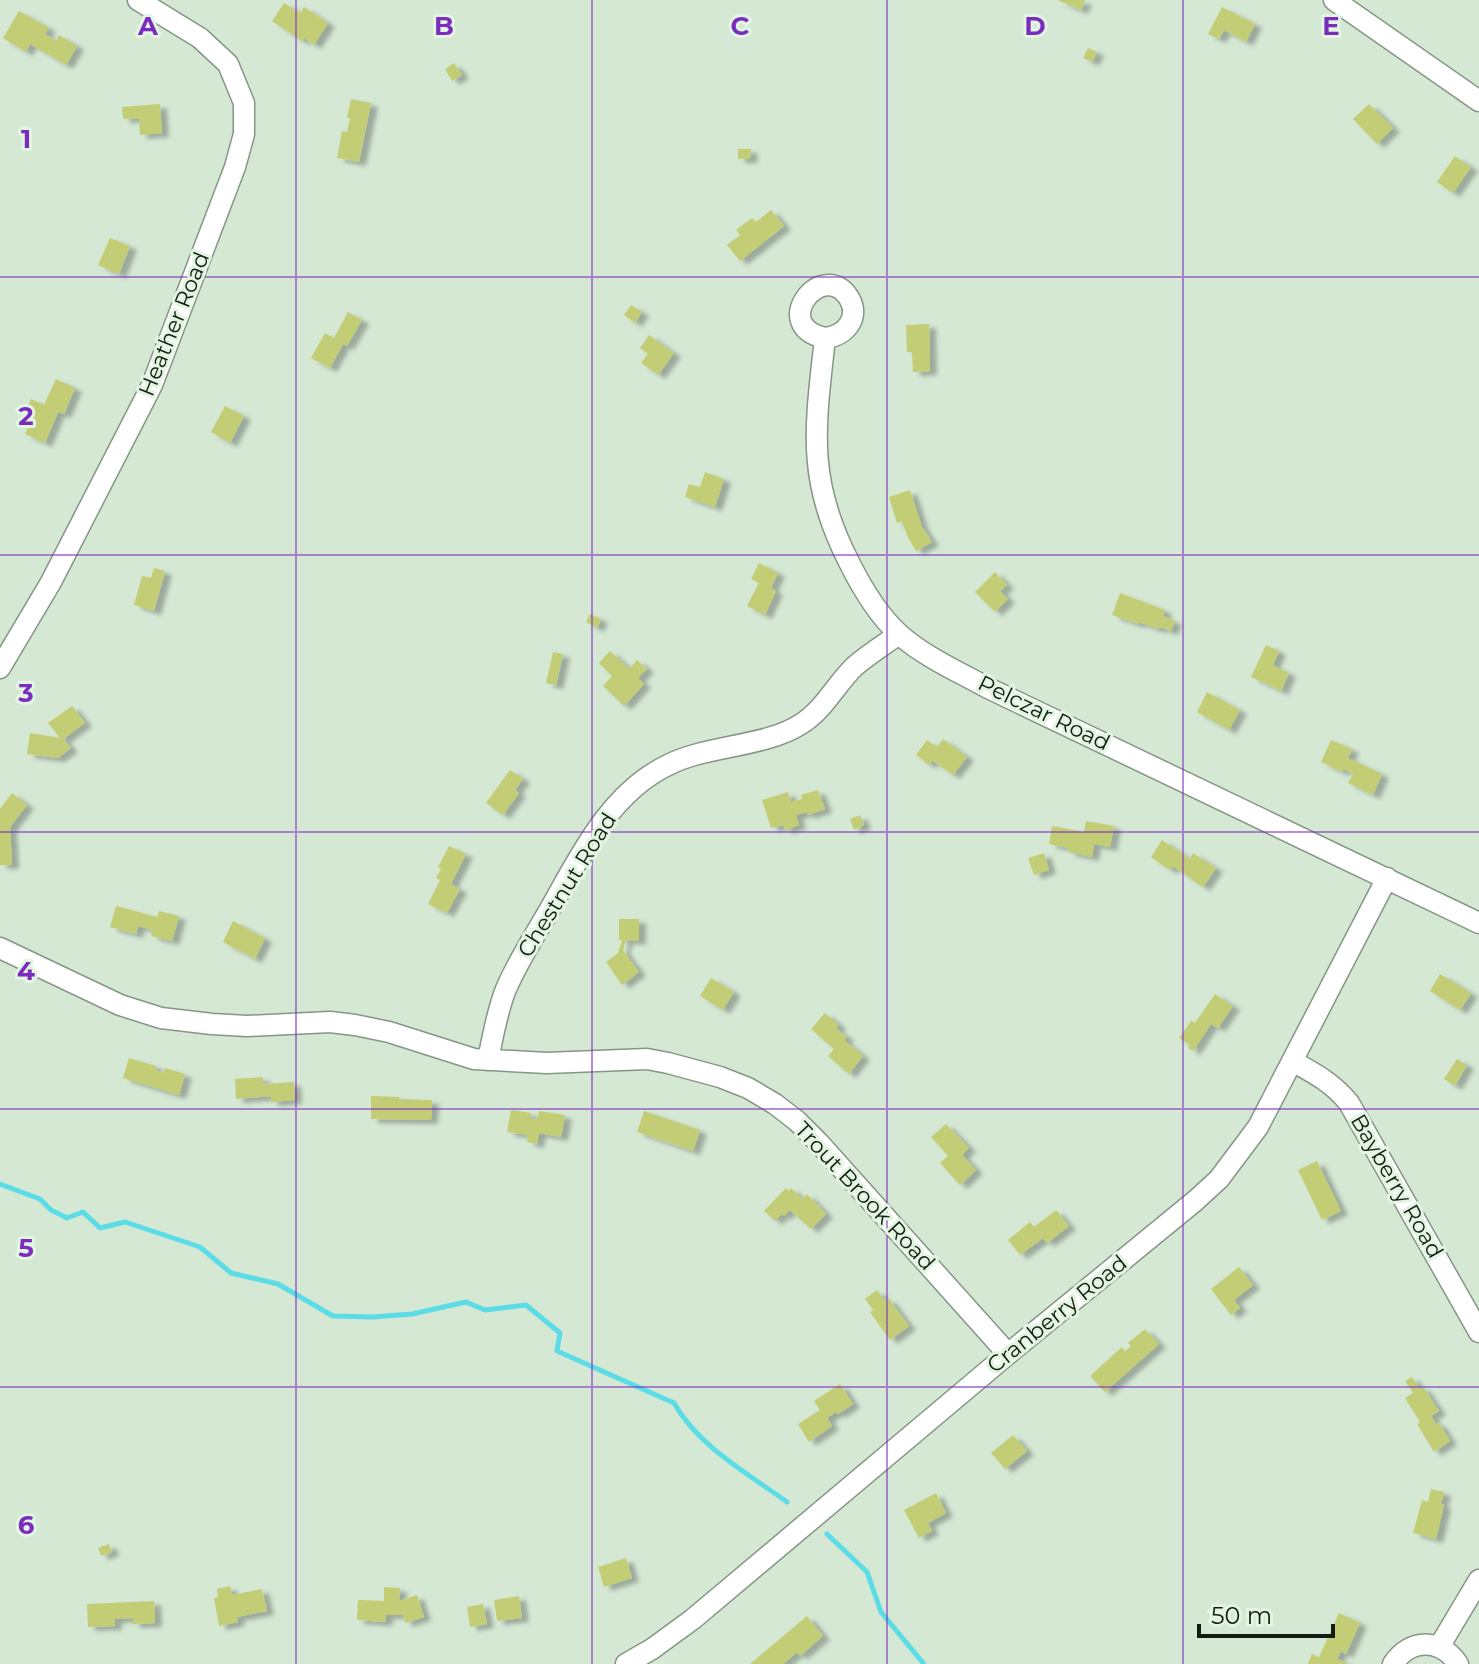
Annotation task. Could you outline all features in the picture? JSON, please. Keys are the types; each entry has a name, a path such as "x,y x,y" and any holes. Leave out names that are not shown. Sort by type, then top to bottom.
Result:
{"street":[{"name":"Heather Road","path":"0,668 51,582 152,385 235,167 244,134 244,103 228,64 200,38 138,0"},
{"path":"1334,0 1479,101"},
{"name":"Pelczar Road","path":"825,338 817,417 819,482 826,510 857,579 899,634 988,688 1479,923"},
{"name":"Chestnut Road","path":"488,1060 505,991 517,966 581,855 630,791 667,765 763,739 801,724 829,698 854,667 899,634"},
{"name":"Cranberry Road","path":"626,1664 693,1619 1219,1179 1258,1127 1387,878"},
{"name":"Trout Brook Road","path":"0,948 120,1005 161,1018 247,1026 330,1022 355,1025 488,1060 547,1063 647,1059 720,1077 748,1088 797,1121 819,1143 1008,1354"},
{"name":"Bayberry Road","path":"1292,1061 1319,1075 1338,1089 1349,1103 1479,1332"},
{"path":"1439,1647 1479,1580"},
{"path":"1393,1664 1412,1647 1425,1644 1439,1647 1458,1664"}],"building":[{"path":"1057,0 1085,0 1081,10"},
{"path":"284,3 300,13 304,7 328,23 314,45 304,38 302,41 272,21"},
{"path":"1222,7 1255,24 1246,42 1224,30 1219,39 1208,34"},
{"path":"19,11 49,28 45,34 56,41 59,35 77,46 66,65 30,44 26,52 3,38"},
{"path":"1088,48 1097,52 1092,62 1083,58"},
{"path":"454,63 462,75 452,81 445,69"},
{"path":"351,99 371,103 359,162 337,158 342,131 347,132"},
{"path":"160,104 162,133 140,135 139,118 123,119 122,107"},
{"path":"1369,104 1393,128 1377,144 1353,119"},
{"path":"738,149 751,149 750,159 738,159"},
{"path":"1455,156 1471,167 1453,193 1437,182"},
{"path":"771,210 784,226 740,261 727,245 740,235 736,230 752,218 756,222"},
{"path":"110,238 130,246 119,274 98,265"},
{"path":"631,305 642,312 635,323 624,315"},
{"path":"348,312 362,320 347,346 343,344 330,368 311,358 325,333 334,338"},
{"path":"929,324 930,371 913,372 912,352 907,352 906,325"},
{"path":"649,335 674,353 658,375 641,363 648,354 640,348"},
{"path":"56,379 75,388 64,414 58,412 45,443 25,434 34,414 26,410 31,399 44,405"},
{"path":"225,406 244,416 230,443 211,432"},
{"path":"705,472 724,479 715,507 685,497 689,484 700,487"},
{"path":"910,490 922,527 932,542 916,551 902,521 897,523 889,497"},
{"path":"759,563 778,573 771,588 776,591 765,615 747,606 759,583 751,579"},
{"path":"154,568 165,571 154,611 134,605 142,576 151,578"},
{"path":"995,572 1007,585 1000,591 1008,599 995,612 975,592"},
{"path":"1120,593 1165,610 1163,616 1175,621 1171,631 1112,615"},
{"path":"590,614 601,619 597,628 586,622"},
{"path":"1266,645 1279,651 1273,665 1289,673 1281,691 1251,677"},
{"path":"610,651 629,669 637,660 647,669 638,678 644,684 624,706 603,686 612,676 599,663"},
{"path":"553,652 563,654 556,685 546,683"},
{"path":"1207,692 1240,710 1229,730 1197,712"},
{"path":"72,706 85,723 63,739 71,748 58,758 27,754 30,733 60,738 48,723"},
{"path":"943,739 967,757 953,775 932,760 929,765 916,755 927,740 937,747"},
{"path":"1331,740 1352,749 1348,758 1382,774 1373,795 1348,783 1353,774 1321,762"},
{"path":"510,770 523,779 515,790 519,793 503,815 486,803"},
{"path":"818,790 825,809 808,815 807,812 796,815 799,825 785,830 783,825 771,828 762,800 788,792 791,802"},
{"path":"12,793 27,805 10,827 12,865 0,865 0,809"},
{"path":"860,815 864,825 854,830 850,819"},
{"path":"1086,821 1114,826 1110,847 1094,844 1092,857 1049,844 1052,826 1084,832"},
{"path":"1162,840 1190,859 1193,853 1216,868 1203,887 1173,866 1170,870 1151,857"},
{"path":"449,846 466,854 451,884 460,889 447,913 428,904 440,880 436,878 441,869 438,867"},
{"path":"1044,853 1049,870 1034,875 1028,858"},
{"path":"116,906 157,917 159,911 179,916 172,941 151,936 153,930 138,926 136,934 110,927"},
{"path":"619,919 639,919 639,941 626,940 623,950 639,972 622,985 606,962 618,953 622,940 619,940"},
{"path":"233,921 265,938 255,959 223,942"},
{"path":"1440,974 1471,993 1460,1010 1430,991"},
{"path":"711,978 734,992 723,1010 700,996"},
{"path":"1215,994 1233,1006 1218,1028 1211,1024 1193,1051 1179,1038 1191,1021 1195,1023"},
{"path":"825,1013 839,1025 836,1028 847,1037 844,1040 863,1056 849,1074 828,1056 834,1049 811,1029"},
{"path":"129,1058 156,1066 155,1070 163,1073 165,1068 185,1074 179,1095 123,1078"},
{"path":"1457,1059 1467,1065 1455,1086 1444,1079"},
{"path":"263,1077 263,1084 294,1082 295,1100 271,1102 271,1096 236,1099 235,1079"},
{"path":"371,1096 432,1100 431,1120 371,1119"},
{"path":"511,1110 531,1113 530,1118 537,1119 539,1111 565,1115 561,1137 539,1133 537,1144 527,1142 528,1135 507,1132"},
{"path":"644,1111 700,1130 693,1151 637,1132"},
{"path":"946,1124 969,1148 962,1155 976,1170 960,1185 940,1163 948,1156 931,1137"},
{"path":"1317,1161 1341,1211 1322,1220 1298,1170"},
{"path":"786,1188 789,1191 791,1188 802,1199 807,1194 826,1214 811,1229 790,1210 775,1221 764,1211"},
{"path":"1056,1210 1069,1226 1047,1243 1043,1238 1020,1255 1008,1240 1030,1222 1034,1227"},
{"path":"1239,1267 1253,1285 1234,1300 1240,1308 1231,1315 1211,1289"},
{"path":"877,1290 885,1301 888,1298 909,1326 890,1340 870,1312 873,1310 865,1299"},
{"path":"1145,1329 1159,1344 1105,1392 1090,1376 1122,1347 1125,1351 1131,1346 1128,1343"},
{"path":"1412,1377 1439,1411 1431,1416 1450,1441 1434,1452 1405,1398 1413,1393 1405,1381"},
{"path":"840,1384 853,1404 827,1418 832,1426 809,1442 798,1424 820,1410 814,1401"},
{"path":"1013,1435 1027,1451 1005,1469 991,1453"},
{"path":"1431,1489 1444,1492 1436,1539 1413,1533 1422,1500 1428,1502"},
{"path":"936,1493 946,1513 928,1523 932,1531 919,1538 904,1510"},
{"path":"109,1544 112,1552 101,1556 98,1548"},
{"path":"626,1558 632,1578 604,1587 598,1567"},
{"path":"230,1586 232,1595 262,1589 267,1611 237,1617 238,1622 219,1626 214,1598 218,1597 217,1589"},
{"path":"384,1587 400,1588 399,1601 417,1595 424,1617 405,1623 403,1615 386,1615 385,1622 357,1620 358,1600 384,1601"},
{"path":"519,1596 522,1618 497,1621 494,1600"},
{"path":"154,1601 155,1623 133,1624 133,1618 115,1619 115,1626 88,1627 87,1604"},
{"path":"483,1604 487,1624 470,1627 467,1607"},
{"path":"1339,1613 1360,1623 1346,1654 1341,1651 1337,1659 1349,1664 1308,1664 1312,1654 1319,1657"},
{"path":"807,1616 823,1636 800,1656 797,1652 783,1664 750,1664"}],"waterway":[{"path":"0,1184 40,1199 51,1210 67,1218 83,1212 100,1228 125,1222 200,1247 231,1273 278,1284 333,1316 412,1314 466,1302 485,1310 526,1305 560,1333 557,1351 674,1403 684,1419 710,1446 787,1502"},
{"path":"827,1534 867,1572 881,1612 924,1664"}]}
